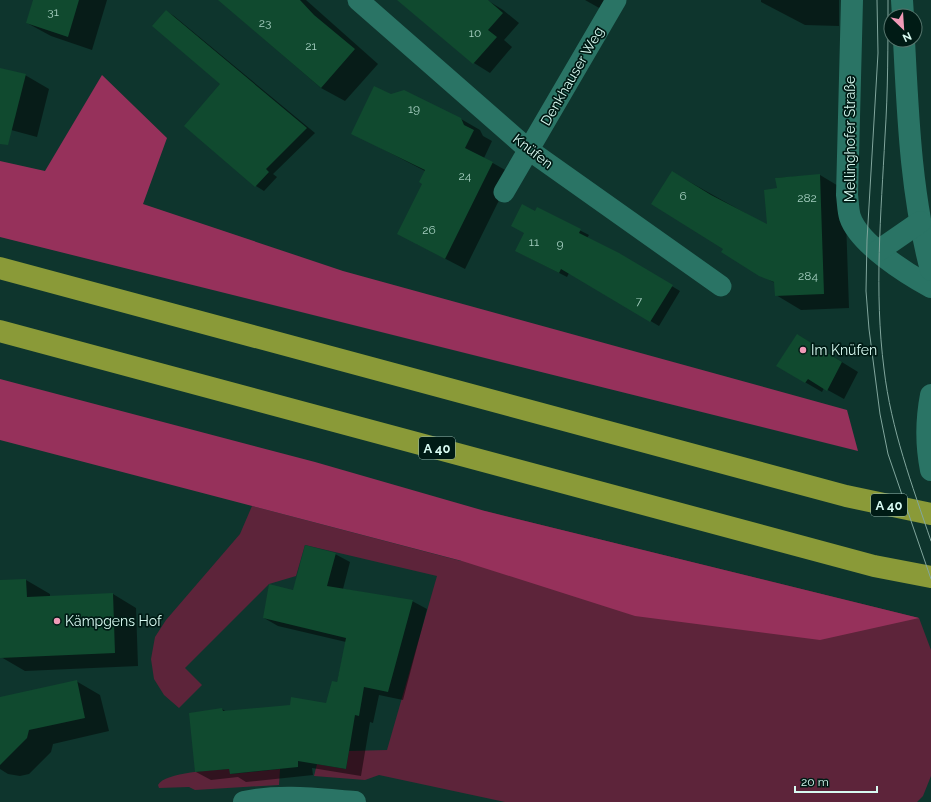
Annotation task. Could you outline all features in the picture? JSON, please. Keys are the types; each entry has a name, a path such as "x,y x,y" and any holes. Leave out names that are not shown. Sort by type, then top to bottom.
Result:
{"highway":[{"name":"A 40","path":"0,268 846,496 931,514"},
{"name":"A 40","path":"0,331 874,566 931,577"}],"street":[{"name":"Knüfen","path":"358,0 529,150 721,286"},
{"name":"Denkhauser Weg","path":"504,192 616,0"},
{"name":"Mellinghofer Straße","path":"852,0 848,196 850,217 858,231 878,251 931,288"},
{"path":"904,48 909,144 920,222 931,270"},
{"path":"878,251 920,222"},
{"path":"931,395 926,417 927,453 931,470"},
{"path":"244,802 264,798 302,797 355,802"}],"shaded area":[{"path":"102,75 167,138 143,204 343,271 847,410 858,451 0,237 0,161 45,171"},
{"path":"0,379 315,462 485,511 919,618 820,640 635,616 462,561 0,440"},
{"path":"252,506 461,561 485,511 919,618 931,650 931,776 923,796 917,802 505,802 379,775 365,780 314,776 317,764 346,769 349,751 387,750 437,576 305,545 296,576 269,584 185,668 202,685 179,708 164,695 154,679 151,659 155,637 166,620 240,534"},
{"path":"229,769 231,774 280,769 279,785 195,790 189,787 159,788 158,785 170,777 180,774"}],"building":[{"path":"33,0 79,0 68,37 26,23"},
{"path":"218,0 300,0 314,15 355,49 321,88"},
{"path":"397,0 488,0 503,13 488,30 497,37 473,64"},
{"path":"166,10 307,128 266,169 269,172 255,187 184,126 220,84 152,26"},
{"path":"0,68 26,74 8,145 0,144"},
{"path":"374,86 391,94 404,90 461,118 464,125 474,130 465,148 493,162 445,259 397,234 422,184 419,182 425,170 351,134"},
{"path":"672,171 711,195 767,224 764,190 777,188 775,178 820,174 824,294 775,296 774,282 759,276 721,252 723,249 651,204"},
{"path":"522,204 535,211 537,207 581,229 579,233 619,253 673,285 650,322 561,269 559,273 515,251 524,233 511,226"},
{"path":"797,334 842,362 827,391 808,379 805,383 776,366"},
{"path":"305,545 336,553 327,586 413,600 388,692 364,687 359,716 355,715 346,769 298,761 298,767 230,774 229,769 195,772 189,713 222,708 223,711 290,705 291,697 326,703 332,681 337,682 346,638 263,618 269,584 293,590"},
{"name":"Kämpgens Hof","path":"26,579 27,597 113,593 115,653 0,658 0,580"},
{"path":"77,680 85,718 29,730 27,738 0,765 0,697"}],"tram line":[{"path":"877,0 878,53 867,240 866,291 869,329 880,414 888,454 931,579"},
{"path":"888,0 887,102 879,252 879,311 881,340 887,391 897,435 931,541"}],"place":[{"name":"Im Knüfen","path":"803,350"},
{"name":"Kämpgens Hof","path":"57,621"}]}
